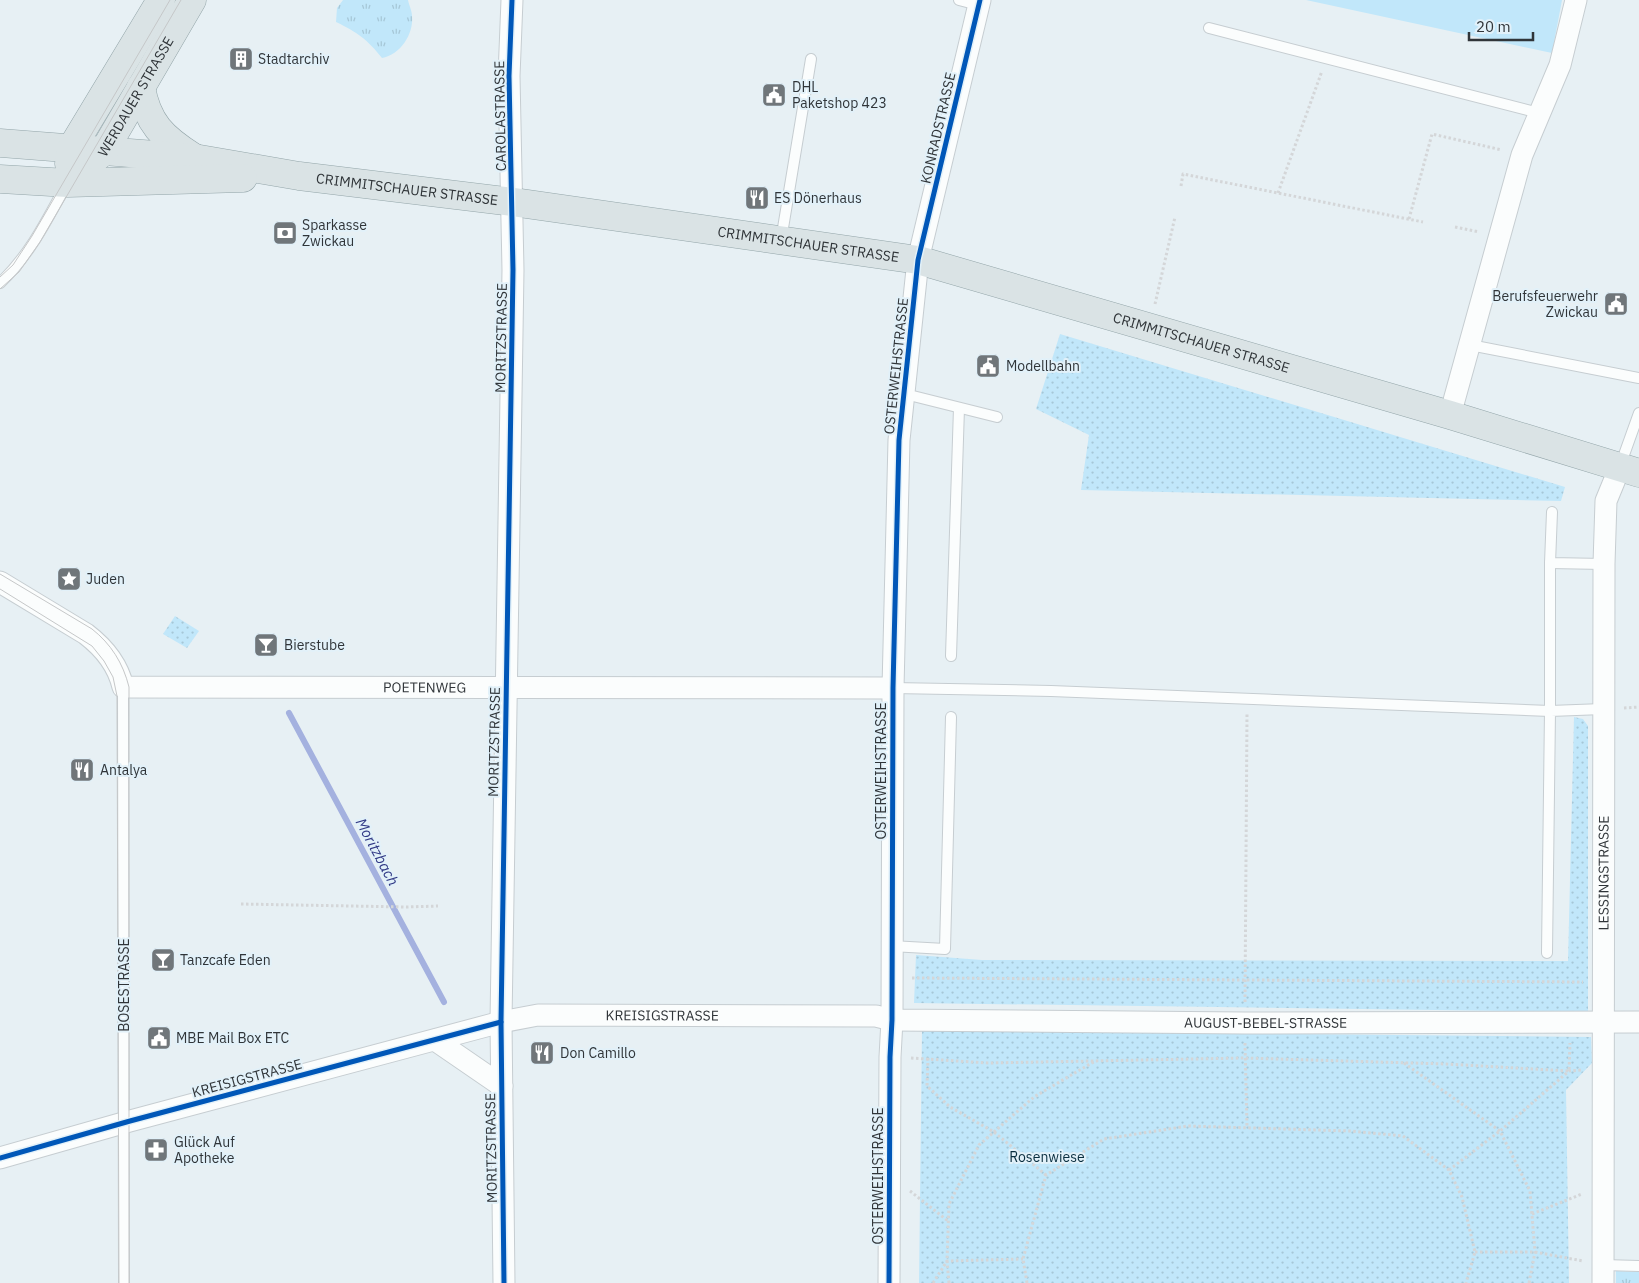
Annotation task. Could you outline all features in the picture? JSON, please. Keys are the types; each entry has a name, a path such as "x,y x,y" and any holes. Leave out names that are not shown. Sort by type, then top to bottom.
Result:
{"main road":[{"name":"WERDAUER STRASSE","path":"68,183 71,149 161,0"},
{"name":"WERDAUER STRASSE","path":"68,183 104,151 192,0"},
{"name":"CRIMMITSCHAUER STRASSE","path":"141,87 146,108 154,124 172,144 194,158"},
{"name":"CRIMMITSCHAUER STRASSE","path":"0,143 194,158 299,176 513,202 918,260 1450,415 1629,470"},
{"name":"CRIMMITSCHAUER STRASSE","path":"0,179 68,183 299,176"}],"street":[{"name":"CAROLASTRASSE","path":"512,0 509,76 513,202"},
{"path":"1450,415 1522,154 1560,65 1576,0"},
{"name":"KONRADSTRASSE","path":"918,260 972,2"},
{"name":"MORITZSTRASSE","path":"504,1283 501,1022 513,202"},
{"name":"OSTERWEIHSTRASSE","path":"889,1283 893,688 899,440 918,260"},
{"name":"LESSINGSTRASSE","path":"1603,1274 1603,709 1606,501 1629,470"},
{"path":"0,582 97,642 116,668 123,687"},
{"name":"POETENWEG","path":"123,687 893,688"},
{"name":"KREISIGSTRASSE","path":"0,1158 501,1022 538,1015 876,1016 892,1020"},
{"name":"AUGUST-BEBEL-STRASSE","path":"892,1020 1245,1023 1639,1022"},
{"path":"435,1040 502,1086"}],"lane":[{"path":"1209,28 1539,113"},
{"path":"781,240 811,59"},
{"name":"WERDAUER STRASSE","path":"0,283 15,270 68,183"},
{"path":"1470,345 1639,378"},
{"path":"905,394 997,417"},
{"path":"950,656 959,408"},
{"path":"1629,470 1639,413"},
{"path":"1546,953 1552,512"},
{"path":"1550,563 1604,564"},
{"name":"BOSESTRASSE","path":"123,687 124,1283"},
{"path":"893,688 1051,691 1550,711 1603,709"},
{"path":"891,946 944,949 950,717"},
{"path":"1603,1274 1639,1266"}],"path":[{"path":"1278,193 1327,58"},
{"path":"1409,219 1432,134 1522,154"},
{"path":"1181,186 1183,174 1423,222"},
{"path":"1149,328 1175,216"},
{"path":"1247,699 1244,1058 1247,1128"},
{"path":"241,904 438,906"},
{"path":"891,978 1603,982"},
{"path":"1449,1170 1500,1131 1569,1071 1570,1022"},
{"path":"890,1057 988,1063 1244,1058 1569,1071 1603,1069"},
{"path":"928,1058 927,1086 950,1107 994,1132 1046,1174"},
{"path":"949,1283 947,1261 948,1204 979,1146 1034,1097 1095,1061"},
{"path":"1404,1063 1500,1131 1530,1191 1535,1252 1529,1283"},
{"path":"1027,1283 1023,1259 1046,1174 1104,1138 1188,1126 1350,1131 1403,1136 1449,1170 1462,1197 1475,1252 1466,1283"},
{"path":"890,1175 948,1221"},
{"path":"1532,1214 1603,1186"},
{"path":"1475,1252 1535,1252 1603,1274"},
{"path":"947,1261 1023,1259"},
{"path":"934,1283 947,1261"}],"green space":[{"path":"343,0 408,0 412,14 412,23 411,30 404,43 395,53 382,58 362,37 336,22 337,8"},
{"path":"1306,0 1562,0 1552,53"},
{"path":"1060,334 1565,487 1561,501 1081,490 1089,435 1036,409"},
{"path":"175,616 199,631 187,648 163,634"},
{"path":"1574,717 1583,719 1588,726 1588,1012 914,1003 916,955 982,960 1568,961"},
{"name":"Rosenwiese","path":"922,1030 1591,1037 1592,1063 1566,1090 1569,1283 919,1283"},
{"path":"1616,1271 1639,1272 1639,1283 1616,1283"}],"waterway":[{"name":"Moritzbach","path":"289,713 444,1002"}],"tram line":[{"path":"0,277 13,265 32,236 170,0"},
{"path":"0,289 19,272 40,242 181,0"},
{"path":"0,574 99,635 115,655 129,687 129,1283"},
{"path":"0,589 92,646 104,661 113,677 117,696 119,1283"}],"cycle path":[{"path":"504,1283 501,1022 513,270 509,76 512,0"},
{"path":"889,1283 893,688 899,440 918,260 980,0"},
{"path":"0,1158 130,1121 501,1022"}],"place":[{"name":"Stadtarchiv","path":"241,59"},
{"name":"DHL Paketshop 423","path":"774,95"},
{"name":"ES Dönerhaus","path":"757,198"},
{"name":"Sparkasse Zwickau","path":"285,233"},
{"name":"Berufsfeuerwehr Zwickau","path":"1616,304"},
{"name":"Modellbahn","path":"988,366"},
{"name":"Juden","path":"69,579"},
{"name":"Bierstube","path":"266,645"},
{"name":"Antalya","path":"82,770"},
{"name":"Tanzcafe Eden","path":"163,960"},
{"name":"MBE Mail Box ETC","path":"159,1038"},
{"name":"Don Camillo","path":"542,1053"},
{"name":"Glück Auf Apotheke","path":"156,1150"}]}
